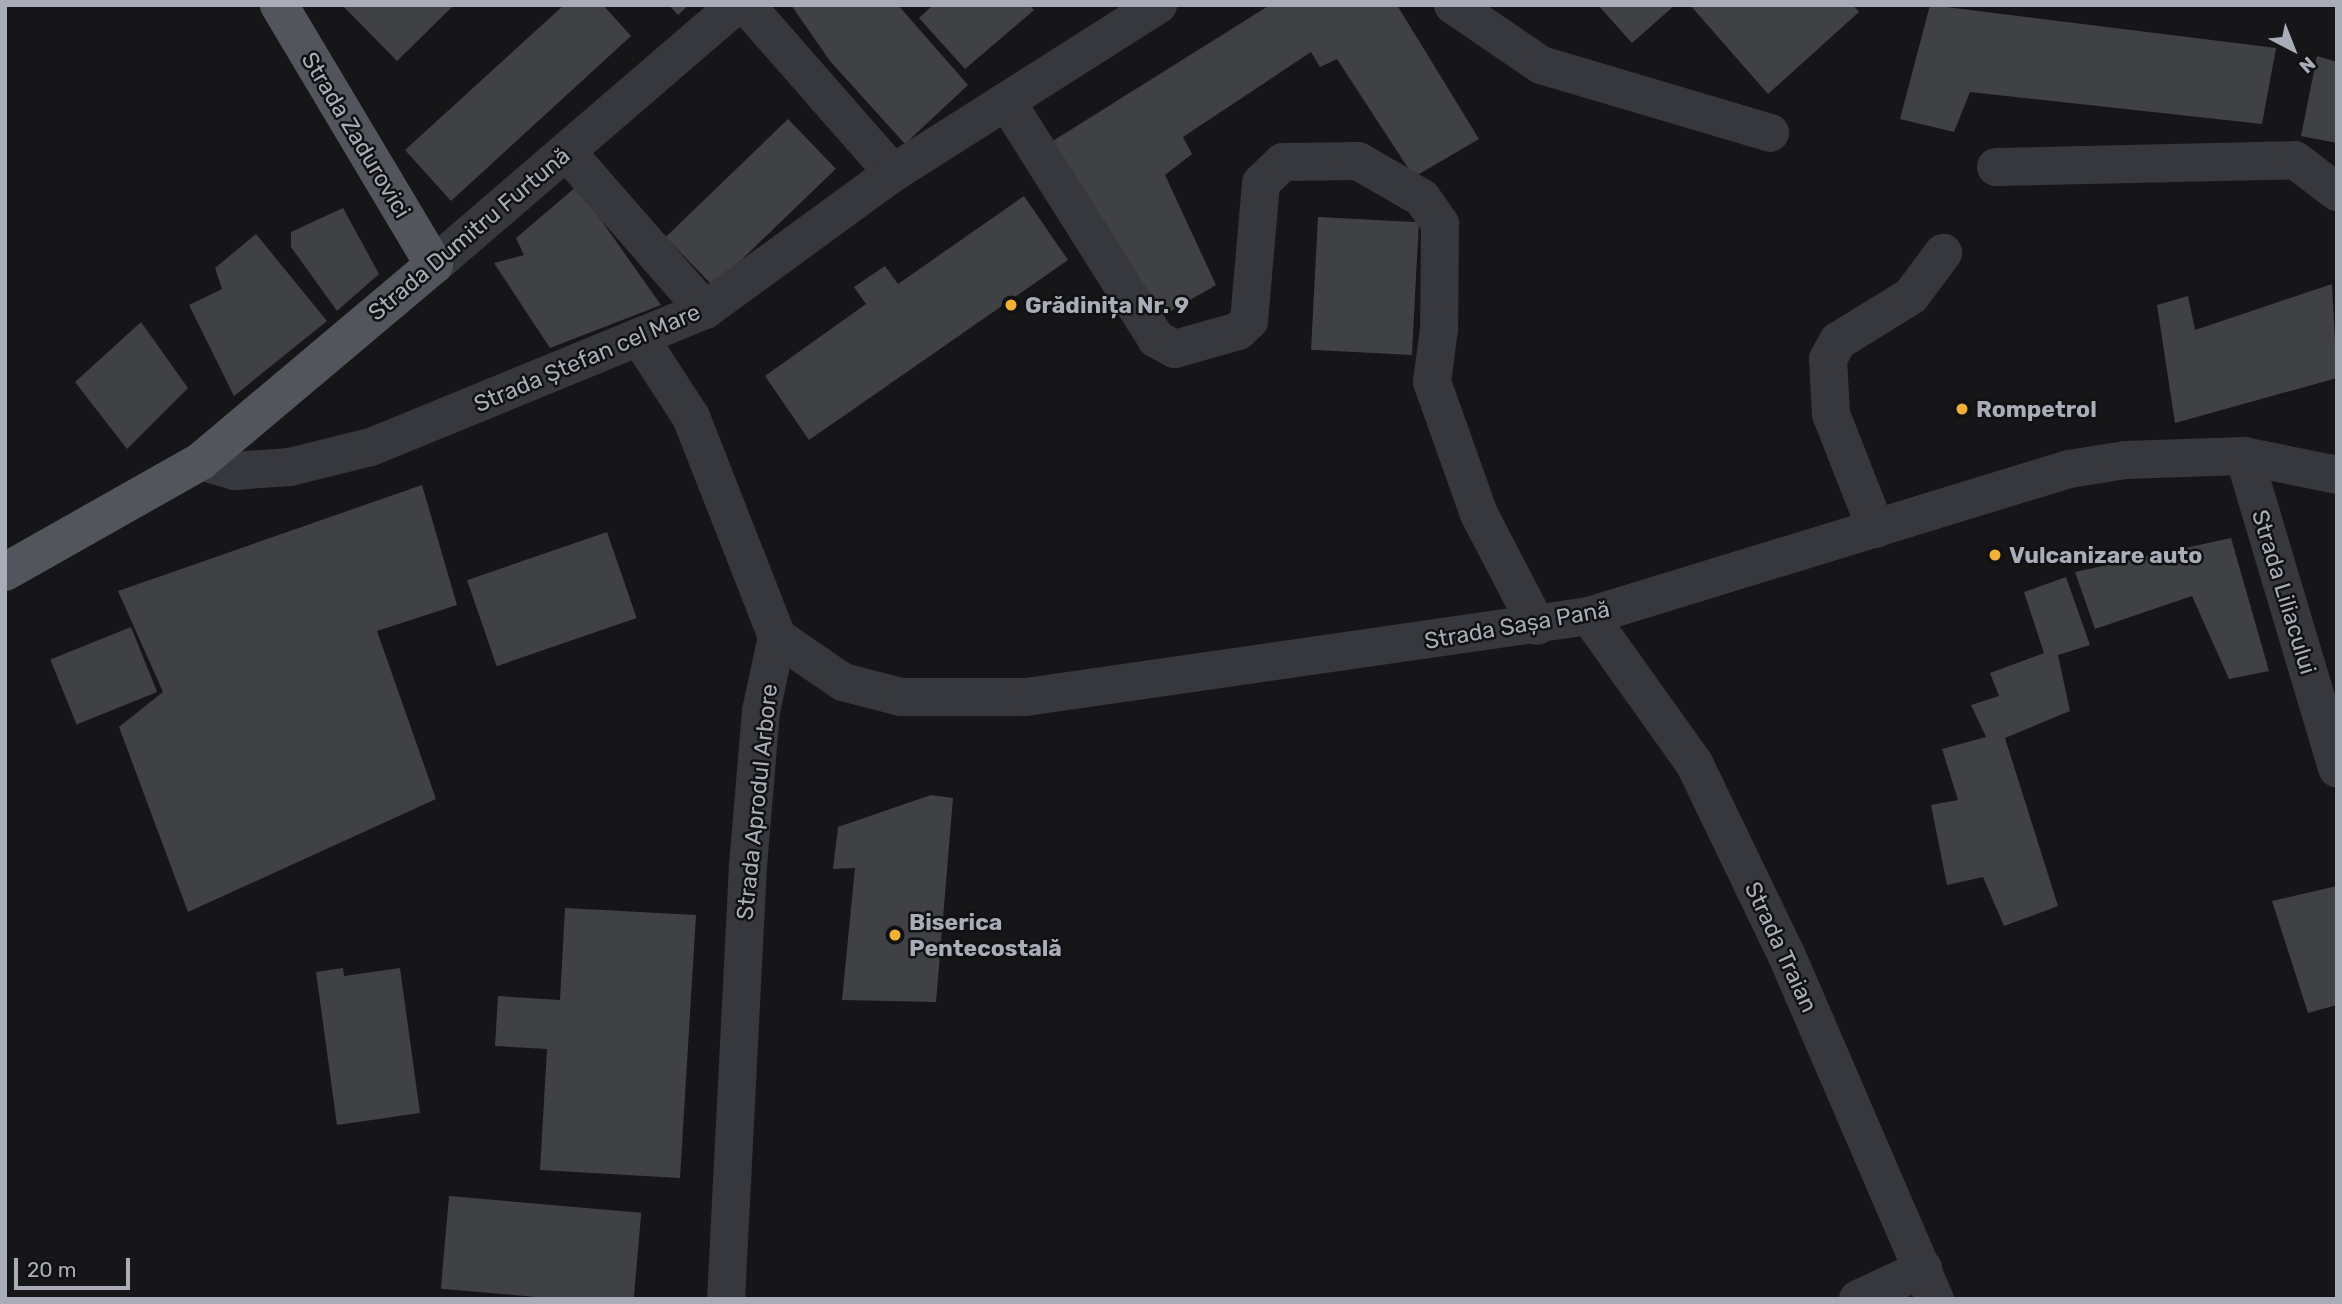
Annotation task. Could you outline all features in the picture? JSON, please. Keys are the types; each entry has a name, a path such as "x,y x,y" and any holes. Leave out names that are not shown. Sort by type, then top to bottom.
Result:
{"main road":[{"name":"Strada Zadurovici","path":"279,5 434,264"},
{"name":"Strada Dumitru Furtună","path":"201,461 434,264"},
{"path":"5,572 201,461"}],"street":[{"name":"Strada Dumitru Furtună","path":"434,264 736,5"},
{"path":"746,5 893,173"},
{"name":"Strada Ștefan cel Mare","path":"201,461 234,471 290,467 371,447 705,310 893,173 1158,5"},
{"path":"1453,5 1541,65 1770,133"},
{"path":"1007,102 1156,339 1175,349 1238,331 1249,321 1261,183 1283,162 1357,161 1422,198 1440,224 1432,382 1479,514 1538,626"},
{"path":"567,152 705,310"},
{"path":"1996,167 2295,160 2337,192"},
{"path":"1876,529 1831,414 1828,359 1838,341 1911,296 1943,253"},
{"path":"639,337 691,417 777,637"},
{"name":"Strada Sașa Pană","path":"777,637 844,682 901,697 985,698 1538,626 1589,616 2069,470 2125,460 2244,456 2337,475"},
{"name":"Strada Liliacului","path":"2244,456 2337,768"},
{"name":"Strada Traian","path":"1589,616 1694,763 1929,1284"},
{"name":"Strada Aprodul Arbore","path":"726,1299 748,866 761,711 777,637"},
{"path":"1858,1299 1929,1284"}],"building":[{"path":"342,5 454,5 397,61"},
{"path":"564,5 603,5 631,36 451,201 405,150"},
{"path":"669,5 689,5 678,15"},
{"path":"791,5 898,5 968,85 905,144 830,61"},
{"path":"933,5 1029,5 1034,10 965,69 919,18"},
{"path":"1270,5 1397,5 1479,139 1414,177 1337,59 1320,67 1311,52 1183,137 1192,154 1165,175 1216,285 1159,318 1048,144"},
{"path":"1598,5 1675,5 1632,43"},
{"path":"1690,5 1853,5 1859,12 1768,94"},
{"path":"1930,5 2276,48 2262,124 1970,92 1954,132 1900,119"},
{"path":"2317,56 2337,62 2337,143 2301,136"},
{"path":"788,119 836,169 714,287 666,237"},
{"path":"577,186 661,305 550,348 494,263 524,255 516,238"},
{"path":"1024,196 1068,260 809,440 765,376 866,304 854,287 885,266 898,284"},
{"path":"343,208 379,274 337,311 291,247 291,232"},
{"path":"1318,217 1419,222 1412,355 1311,350"},
{"path":"256,234 327,321 234,396 189,305 222,289 215,268"},
{"path":"2332,284 2337,378 2175,423 2157,305 2188,296 2195,330"},
{"path":"141,322 188,388 127,449 75,382"},
{"path":"422,485 457,605 377,631 436,799 188,912 119,727 163,692 118,591"},
{"path":"607,532 637,618 497,666 467,580"},
{"path":"2231,538 2269,671 2229,679 2192,596 2095,629 2075,572"},
{"path":"2066,577 2090,645 2058,655 2070,711 2005,738 2058,906 2004,926 1983,877 1947,885 1931,805 1958,800 1942,749 1986,737 1971,705 1999,696 1990,673 2044,653 2024,592"},
{"path":"131,627 157,692 77,724 50,660"},
{"name":"Biserica Pentecostală","path":"931,795 953,798 936,1002 842,1000 855,868 833,869 838,827"},
{"path":"2337,886 2337,1005 2308,1013 2272,901"},
{"path":"565,908 696,915 680,1178 540,1170 547,1049 495,1046 498,996 560,1000"},
{"path":"343,968 344,976 400,968 420,1113 337,1125 316,972"},
{"path":"449,1196 641,1213 634,1299 559,1299 441,1289"}],"place":[{"name":"Grădinița Nr. 9","path":"1011,305"},
{"name":"Rompetrol","path":"1962,409"},
{"name":"Vulcanizare auto","path":"1995,555"},
{"name":"Biserica Pentecostală","path":"895,935"}]}
